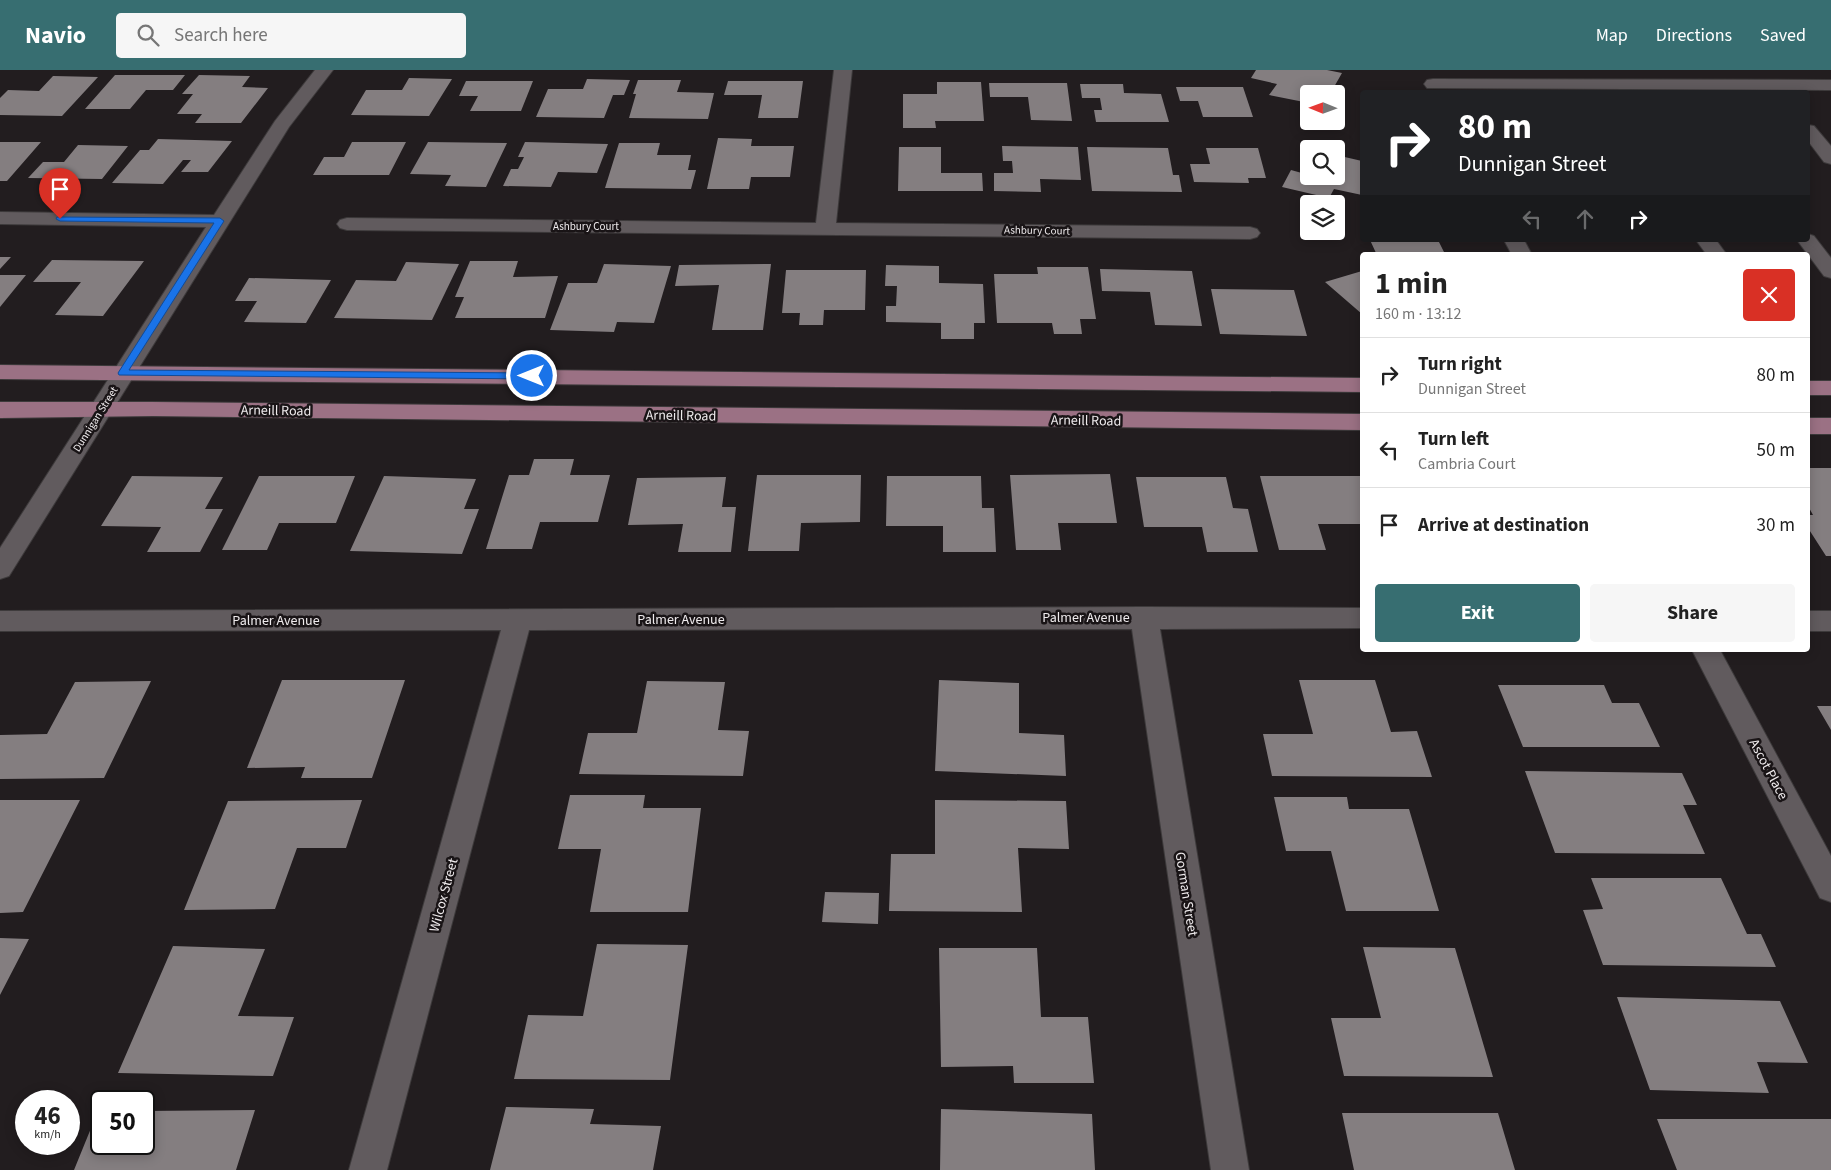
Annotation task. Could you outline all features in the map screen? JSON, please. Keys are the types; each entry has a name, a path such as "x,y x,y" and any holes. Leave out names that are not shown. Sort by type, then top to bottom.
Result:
{"main road":[{"path":"0,372 1360,384"},
{"path":"1810,388 1831,388"},
{"name":"Arneill Road","path":"0,410 100,409 1360,422"},
{"path":"1810,426 1831,426"}],"street":[{"name":"Dunnigan Street","path":"0,569 122,373 281,125 324,70"},
{"path":"825,228 843,70"},
{"path":"1432,82 1691,89 1773,89 1831,84"},
{"path":"1810,132 1831,158"},
{"path":"0,218 220,221"},
{"name":"Ashbury Court","path":"347,224 1250,233"},
{"path":"1808,242 1831,272"},
{"name":"Gorman Street","path":"1144,617 1230,1170"},
{"name":"Palmer Avenue","path":"0,621 1360,618"},
{"name":"Wilcox Street","path":"368,1170 518,619"},
{"path":"1810,621 1831,622"},
{"name":"Ascot Place","path":"1707,652 1831,888"}],"building":[{"path":"1256,70 1327,70 1342,73 1335,85 1300,85 1300,101 1269,95 1277,84 1251,78"},
{"path":"115,75 185,75 173,90 146,90 130,109 85,109"},
{"path":"199,75 250,76 242,87 268,88 241,123 195,123 202,114 177,114 193,94 182,94"},
{"path":"53,76 98,77 62,116 0,115 0,98 8,90 39,91"},
{"path":"409,78 452,79 429,116 351,115 366,90 402,90"},
{"path":"587,79 630,80 624,95 613,95 604,118 536,117 548,89 583,89"},
{"path":"638,80 681,80 677,92 714,93 708,119 629,118 636,94 633,94"},
{"path":"466,81 533,81 521,111 470,111 478,96 459,96"},
{"path":"728,81 803,81 798,118 758,118 762,95 724,95"},
{"path":"937,82 981,82 984,121 935,121 936,128 903,128 903,94 937,94"},
{"path":"989,83 1067,83 1072,121 1031,120 1028,97 990,97"},
{"path":"1080,84 1123,84 1124,93 1161,94 1169,122 1096,122 1094,110 1102,110 1100,98 1082,98"},
{"path":"1176,87 1243,87 1253,117 1203,117 1198,101 1180,101"},
{"path":"718,138 752,139 751,146 794,146 790,177 751,177 749,189 707,189"},
{"path":"158,139 232,141 208,172 181,172 191,160 183,160 163,184 112,183 140,150 149,150"},
{"path":"0,142 41,142 7,181 0,181"},
{"path":"352,142 406,142 389,175 313,175 324,157 344,157"},
{"path":"428,142 507,143 486,187 445,186 451,175 410,174"},
{"path":"525,142 608,144 597,173 558,172 551,187 503,186 511,169 518,169 524,157 518,157"},
{"path":"619,143 660,143 657,155 691,155 688,170 696,170 691,189 605,188"},
{"path":"78,145 128,146 102,179 28,178 43,162 64,162"},
{"path":"1002,146 1078,147 1081,180 1040,179 1041,192 994,191 994,173 1013,173 1012,161 1003,161"},
{"path":"899,147 941,147 941,173 982,173 983,191 898,191"},
{"path":"1087,147 1168,148 1173,175 1179,175 1182,192 1092,191"},
{"path":"1206,148 1258,148 1266,178 1248,178 1249,183 1194,182 1190,164 1210,164"},
{"path":"1345,157 1360,161 1360,195 1334,189 1331,195 1316,195 1282,187 1291,170 1300,172 1300,185 1345,185"},
{"path":"1371,242 1439,242 1444,252 1376,252"},
{"path":"0,257 11,257 0,269"},
{"path":"52,260 144,261 103,316 55,315 81,282 33,282"},
{"path":"470,261 518,261 513,277 558,276 545,318 455,318 464,297 455,297"},
{"path":"406,262 459,264 432,320 334,318 356,280 396,281"},
{"path":"604,264 671,266 654,323 617,322 614,332 550,330 568,283 597,283"},
{"path":"771,264 763,330 712,330 719,285 675,286 679,265"},
{"path":"886,265 939,266 939,283 983,284 985,323 974,323 974,339 941,339 941,323 886,322 886,306 896,306 897,286 885,286"},
{"path":"1037,267 1088,267 1096,319 1080,319 1082,334 1054,334 1052,323 997,323 994,274 1038,274"},
{"path":"1100,269 1192,271 1202,326 1155,325 1150,292 1102,291"},
{"path":"786,270 866,270 865,310 824,310 823,325 799,325 800,313 782,313"},
{"path":"1360,272 1360,312 1325,282"},
{"path":"0,275 26,275 0,307"},
{"path":"249,278 331,280 306,323 244,322 257,301 235,301"},
{"path":"1211,289 1294,290 1307,336 1220,334"},
{"path":"534,459 574,459 570,475 610,475 598,522 540,522 532,549 486,549 509,475 529,475"},
{"path":"1810,468 1831,468 1831,556 1826,556 1810,531 1810,515 1813,515 1810,510"},
{"path":"1110,474 1117,523 1058,523 1061,550 1016,550 1010,475"},
{"path":"757,475 861,475 860,522 801,523 799,551 748,551"},
{"path":"132,476 223,477 205,509 223,509 200,552 147,552 161,527 101,526"},
{"path":"259,476 355,476 336,523 279,523 267,550 222,550"},
{"path":"384,476 476,479 464,509 479,509 462,554 350,551"},
{"path":"887,476 981,476 982,508 994,508 996,552 943,552 943,526 886,526"},
{"path":"1260,476 1360,476 1360,524 1318,524 1326,550 1279,550"},
{"path":"726,477 722,507 736,507 731,552 678,552 683,524 628,525 637,478"},
{"path":"1136,477 1226,477 1233,508 1248,509 1258,552 1207,552 1202,527 1144,527"},
{"path":"282,680 405,680 372,778 301,778 305,767 247,768"},
{"path":"939,680 1019,683 1019,733 1064,735 1066,776 935,771"},
{"path":"1299,680 1375,680 1391,732 1417,731 1432,777 1272,776 1263,734 1313,734"},
{"path":"151,681 104,778 0,779 0,735 47,734 75,682"},
{"path":"647,681 725,682 718,730 749,731 743,776 579,774 588,733 637,733"},
{"path":"1498,685 1604,685 1612,703 1639,703 1660,747 1523,747"},
{"path":"1817,706 1831,706 1831,730"},
{"path":"1525,771 1682,773 1697,805 1683,805 1705,854 1555,853"},
{"path":"570,795 645,795 643,808 701,808 688,912 590,912 601,849 558,849"},
{"path":"1274,797 1347,797 1349,809 1409,809 1439,911 1346,911 1331,851 1286,851"},
{"path":"0,800 80,800 23,912 0,913"},
{"path":"362,800 346,848 297,848 275,909 184,910 228,801"},
{"path":"935,800 1066,801 1069,849 1018,848 1022,912 889,911 891,854 935,854"},
{"path":"1591,878 1721,878 1747,934 1761,934 1776,967 1603,965 1583,910 1603,909"},
{"path":"825,892 879,893 878,924 822,922"},
{"path":"0,938 29,939 0,995"},
{"path":"597,944 688,945 670,1080 514,1079 528,1015 583,1016"},
{"path":"173,946 265,949 238,1016 294,1017 273,1076 118,1073"},
{"path":"1363,947 1455,948 1493,1077 1344,1076 1331,1018 1381,1018"},
{"path":"939,948 1037,948 1041,1017 1088,1017 1094,1083 1014,1083 1013,1066 941,1067"},
{"path":"1617,997 1780,1001 1808,1063 1757,1062 1769,1093 1650,1090"},
{"path":"506,1107 594,1109 590,1124 661,1126 653,1170 490,1170"},
{"path":"941,1109 1092,1114 1095,1170 940,1170"},
{"path":"255,1110 236,1170 74,1170 90,1131 90,1155 155,1155 155,1111"},
{"path":"1342,1113 1498,1113 1515,1170 1354,1170"},
{"path":"1657,1119 1831,1119 1831,1170 1677,1170"}],"route":[{"path":"60,219 220,221 142,345 122,373 196,372 532,376"}]}
